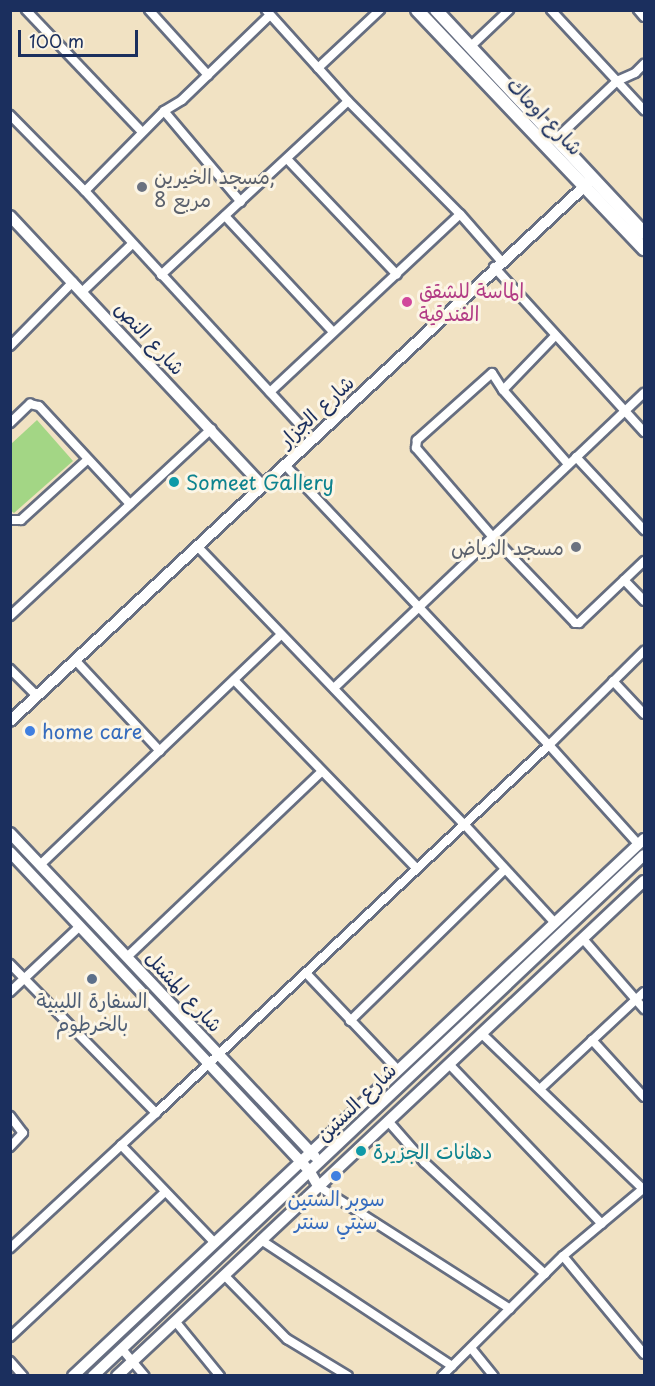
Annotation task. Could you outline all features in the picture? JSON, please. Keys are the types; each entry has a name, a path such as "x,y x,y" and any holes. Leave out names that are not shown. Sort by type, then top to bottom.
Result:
{"main road":[{"name":"شارع اوماك","path":"417,10 589,182 645,233"},
{"name":"شارع اوماك","path":"435,10 557,138 589,182 645,249"},
{"name":"شارع الجزار","path":"10,721 498,264 589,182"},
{"name":"شارع النص","path":"10,216 263,486"},
{"name":"شارع المشتل","path":"10,833 331,1174"},
{"path":"73,1376 641,842"},
{"name":"شارع المشتل","path":"10,852 301,1162 318,1186"},
{"name":"شارع الستين","path":"93,1376 625,873 643,859"},
{"path":"625,873 641,884"},
{"name":"شارع الستين","path":"117,1376 641,884"},
{"path":"462,1009 471,1018"},
{"path":"141,1330 152,1342"}],"street":[{"path":"26,10 142,132"},
{"path":"149,10 208,75"},
{"path":"318,68 380,10"},
{"path":"470,47 509,10"},
{"path":"551,10 645,110"},
{"path":"638,10 645,17"},
{"path":"86,191 142,132 164,111 182,100 268,13 348,101 460,214 555,336 645,432"},
{"path":"557,138 617,81 635,73 645,64"},
{"path":"161,275 288,160 348,101"},
{"path":"164,111 241,202"},
{"path":"10,115 86,191 132,244 313,439"},
{"path":"288,160 397,275"},
{"path":"270,392 460,214"},
{"path":"225,216 333,332"},
{"path":"82,292 132,244"},
{"path":"10,346 73,282"},
{"path":"503,390 555,336"},
{"path":"568,464 503,390 492,373 415,444 416,448 492,536 575,623 645,561"},
{"path":"334,688 645,393"},
{"path":"10,423 30,404 35,403 130,504"},
{"path":"10,616 211,429"},
{"path":"576,457 645,530"},
{"path":"10,520 21,520 87,460"},
{"path":"285,465 641,842"},
{"path":"198,547 463,823 555,923"},
{"path":"624,580 645,601"},
{"path":"40,865 281,635"},
{"path":"10,1248 549,745 645,651"},
{"path":"76,661 160,751"},
{"path":"10,669 37,696"},
{"path":"234,680 416,868"},
{"path":"614,681 645,714"},
{"path":"127,957 321,772"},
{"path":"350,1021 504,870"},
{"path":"10,992 80,926"},
{"path":"583,939 645,1009"},
{"path":"10,964 156,1113"},
{"path":"306,973 397,1069"},
{"path":"540,1089 645,992"},
{"path":"442,1376 563,1256 644,1188 481,1033"},
{"path":"592,1040 645,1097"},
{"path":"449,1064 602,1224"},
{"path":"10,1116 23,1133 10,1147"},
{"path":"388,1121 424,1162 545,1274"},
{"path":"121,1145 215,1243"},
{"path":"318,1186 510,1309"},
{"path":"10,1337 165,1192"},
{"path":"261,1240 452,1366"},
{"path":"563,1256 645,1354"},
{"path":"224,1275 287,1339 345,1375"},
{"path":"175,1321 220,1376"},
{"path":"471,1348 494,1376"},
{"path":"122,1349 145,1376"},
{"path":"10,1361 23,1376"}],"green space":[{"path":"37,420 73,461 14,513 10,510 11,444"}],"place":[{"name":"مسجد الخيرين, مربع 8","path":"142,187"},
{"name":"الماسة للشقق الفندقية","path":"407,302"},
{"name":"Someet Gallery","path":"174,482"},
{"name":"مسجد الرياض","path":"576,547"},
{"name":"home care","path":"30,731"},
{"name":"السفارة الليبية بالخرطوم","path":"92,979"},
{"name":"دهانات الجزيرة","path":"361,1151"},
{"name":"سوبر الستين سيتي سنتر","path":"336,1176"}]}
